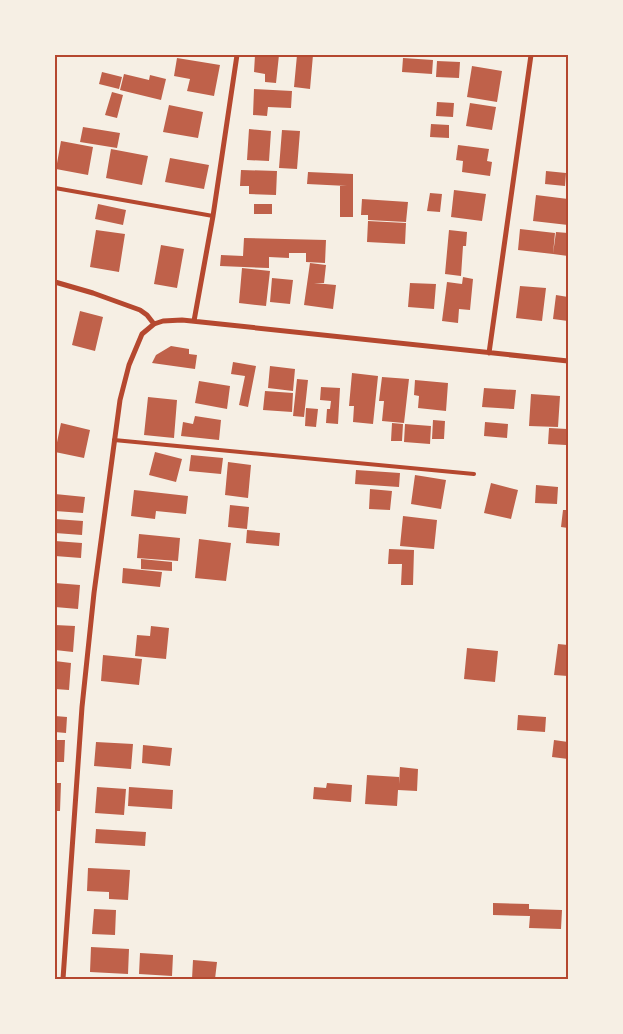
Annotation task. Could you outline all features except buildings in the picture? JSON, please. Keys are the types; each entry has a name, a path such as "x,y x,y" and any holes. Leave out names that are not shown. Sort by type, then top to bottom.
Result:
{"street":[{"path":"194,321 213,216 237,55"},
{"path":"489,354 531,55"},
{"path":"55,282 94,293 140,310 148,315 154,324"},
{"path":"64,979 82,707 94,593 120,400 129,366 142,334 154,324 172,320 194,321 568,361"}],"lane":[{"path":"55,188 213,216"},
{"path":"114,440 474,474"}]}
